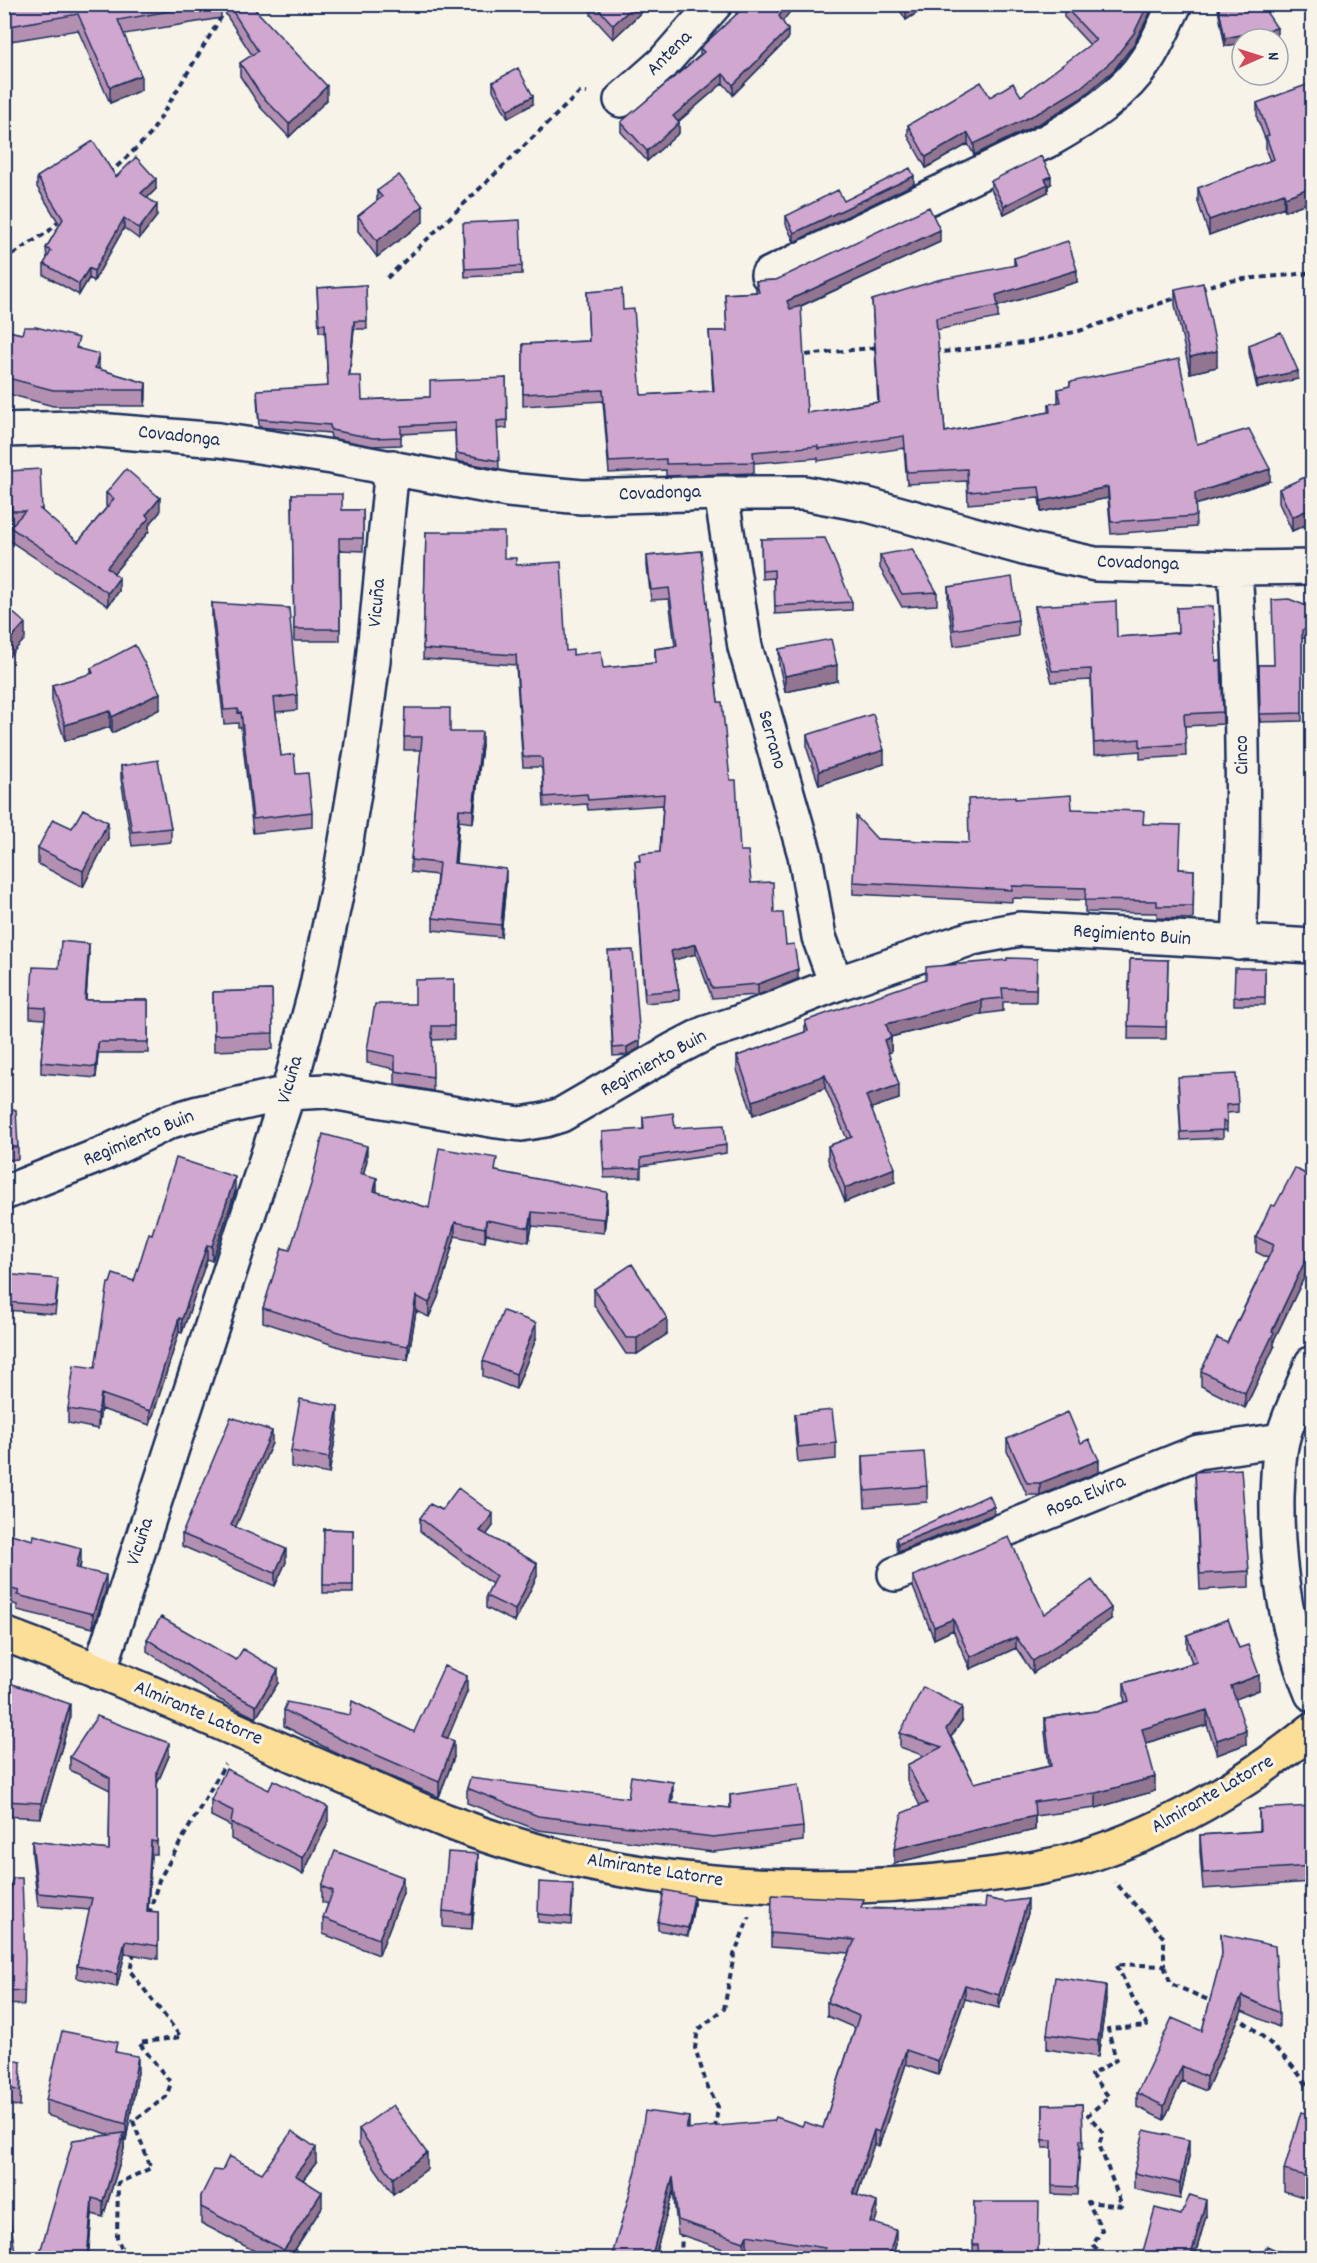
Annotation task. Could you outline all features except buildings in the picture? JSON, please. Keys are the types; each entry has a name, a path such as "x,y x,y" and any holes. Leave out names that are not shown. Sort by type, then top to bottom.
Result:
{"main road":[{"name":"Almirante Latorre","path":"4,1634 99,1672 450,1822 523,1846 598,1864 674,1877 750,1885 849,1887 897,1885 995,1874 1091,1855 1142,1836 1190,1813 1237,1786 1282,1755 1312,1730"}],"street":[{"name":"Antena","path":"621,100 663,63 715,4"},
{"path":"768,275 1051,139 1080,122 1104,104 1147,60 1175,4"},
{"name":"Covadonga","path":"4,430 73,428 242,443 392,467 508,490 582,497 721,493 804,494 868,505 1031,550 1095,564 1234,568 1312,567"},
{"name":"Vicuña","path":"99,1672 288,1093 316,990 342,871 361,751 373,661 392,467"},
{"name":"Serrano","path":"721,493 745,647 805,855 819,937 836,984"},
{"name":"Cinco","path":"1234,568 1242,668 1244,768 1239,943"},
{"name":"Regimiento Buin","path":"4,1193 105,1153 171,1121 288,1093 326,1091 521,1124 545,1120 576,1107 706,1033 836,984 972,938 1020,929 1312,946"},
{"path":"1312,1363 1282,1440 1277,1502 1280,1565 1286,1606 1295,1646 1312,1694"},
{"name":"Rosa Elvira","path":"895,1574 1198,1452 1282,1440"}],"path":[{"path":"108,174 150,135 229,4"},
{"path":"387,278 580,92 621,100"},
{"path":"4,260 49,231 66,214"},
{"path":"1195,291 1238,279 1260,276 1282,278 1312,273"},
{"path":"932,347 942,351 983,349 1023,343 1079,331 1185,294"},
{"path":"806,355 886,346"},
{"path":"145,1923 159,1880 243,1733"},
{"path":"1091,1855 1164,1938 1164,1966 1171,1984 1215,2003"},
{"path":"715,2130 718,2107 707,2086 695,2048 698,2030 724,2009 734,1956 751,1912 750,1885"},
{"path":"124,2259 117,2238 118,2183 151,2168 133,2121 166,2097 171,2083 139,2043 181,2037 130,1971 134,1951"},
{"path":"1104,2259 1094,2245 1102,2230 1088,2202 1122,2206 1099,2144 1103,2133 1088,2115 1109,2097 1091,2074 1116,2060 1108,2029 1147,2026 1116,1964 1164,1966"},
{"path":"1225,2009 1264,2036 1284,2056 1312,2092"},
{"path":"681,2259 682,2225"}]}
